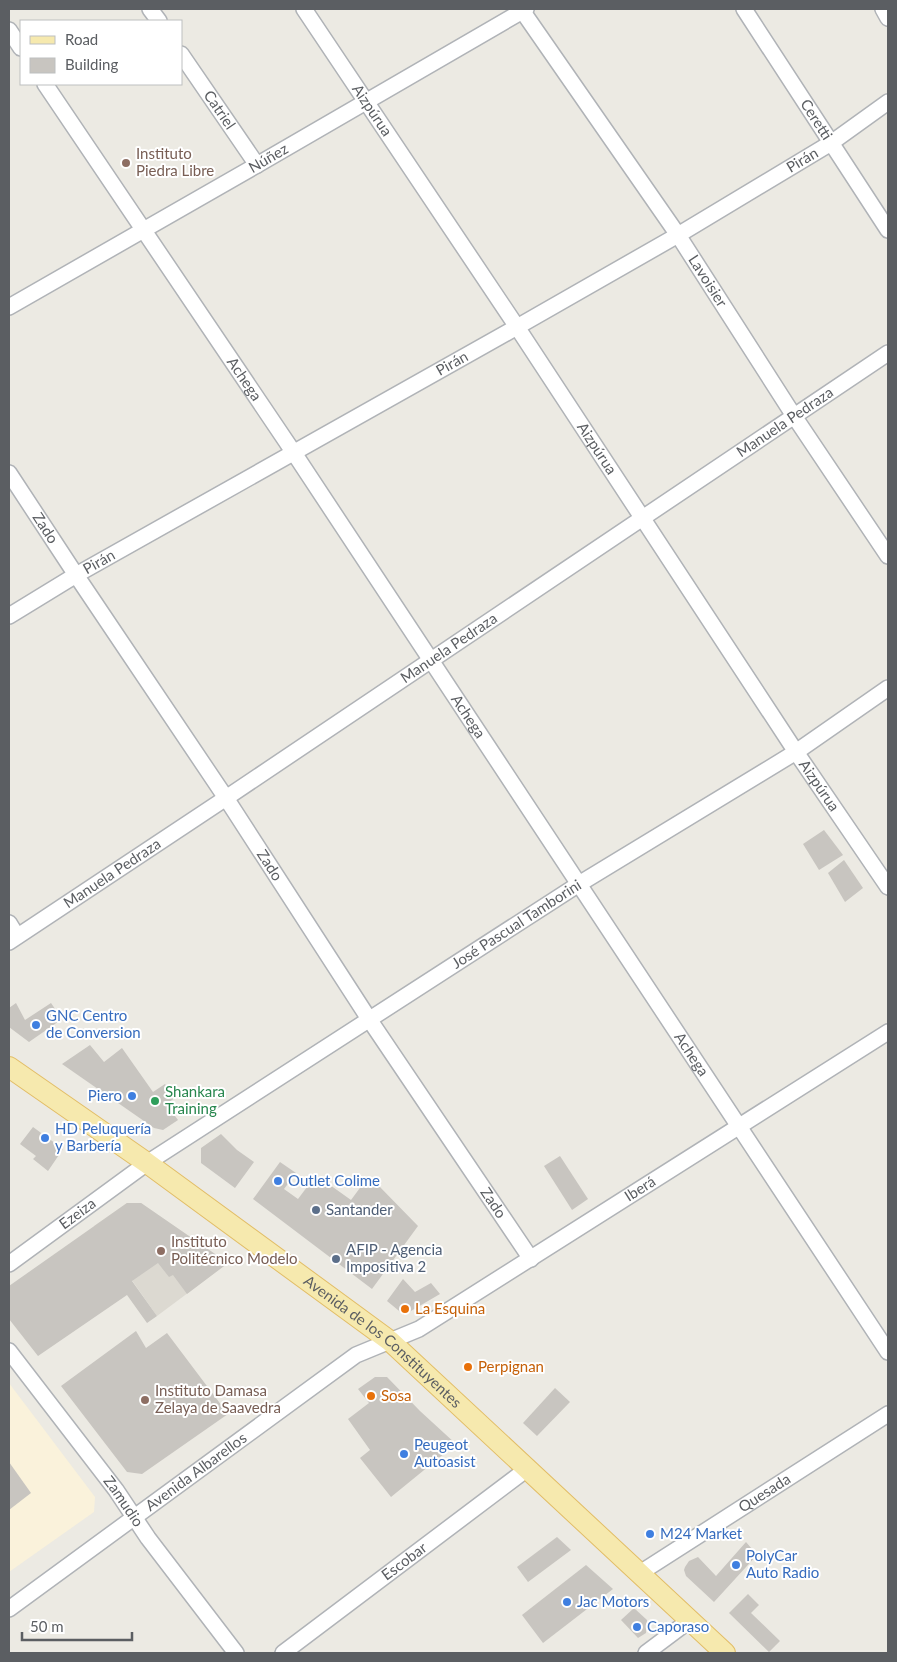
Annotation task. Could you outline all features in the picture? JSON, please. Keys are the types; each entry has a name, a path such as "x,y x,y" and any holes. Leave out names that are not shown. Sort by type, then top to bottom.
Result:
{"main road":[{"name":"Avenida de los Constituyentes","path":"9,1067 147,1163 315,1284 390,1341 725,1653"}],"street":[{"path":"150,9 157,20"},
{"name":"Aizpúrua","path":"304,9 517,327 796,752 888,887"},
{"name":"Núñez","path":"9,307 524,9"},
{"name":"Lavoisier","path":"524,9 678,234 794,416 888,556"},
{"name":"Ceretti","path":"744,9 888,230"},
{"path":"883,9 888,18"},
{"path":"9,30 20,46"},
{"name":"Catriel","path":"182,55 257,165"},
{"name":"Achega","path":"46,85 294,453 888,1352"},
{"name":"Pirán","path":"9,616 76,575 517,327 678,234 831,143 888,102"},
{"name":"Manuela Pedraza","path":"13,939 888,353"},
{"name":"Zado","path":"9,473 226,798 369,1019 531,1259"},
{"name":"José Pascual Tamborini","path":"147,1163 579,884 796,752 888,688"},
{"path":"9,923 13,939"},
{"name":"Iberá","path":"390,1341 419,1329 888,1032"},
{"name":"Ezeiza","path":"9,1264 147,1163"},
{"name":"Avenida Albarellos","path":"9,1609 356,1355 390,1341"},
{"name":"Zamudio","path":"9,1351 116,1490 134,1518 236,1653"},
{"name":"Quesada","path":"640,1573 888,1414"},
{"name":"Escobar","path":"283,1653 527,1469"},
{"path":"646,1653 690,1620"}],"shaded area":[{"name":"Instituto Politécnico Modelo","path":"127,1203 141,1203 228,1263 157,1316 94,1226"},
{"path":"9,1383 95,1497 94,1512 9,1572"}],"building":[{"path":"824,830 843,855 819,870 803,844"},
{"path":"844,860 863,888 845,902 828,873"},
{"name":"GNC Centro de Conversion","path":"16,1003 25,1020 51,1003 62,1019 29,1042 9,1027 9,1008"},
{"path":"90,1045 104,1062 122,1048 153,1092 165,1084 175,1098 166,1104 178,1120 163,1130 154,1128 62,1064"},
{"path":"33,1127 63,1149 48,1171 33,1159 36,1156 20,1144"},
{"path":"221,1134 237,1150 254,1162 235,1188 201,1163 201,1148"},
{"path":"560,1156 588,1199 572,1210 544,1166"},
{"path":"280,1162 296,1173 284,1189 298,1199 316,1175 351,1200 368,1177 418,1226 372,1289 253,1199"},
{"path":"127,1203 141,1203 228,1263 187,1294 173,1275 169,1277 158,1263 132,1281 157,1316 147,1323 127,1295 38,1356 9,1319 9,1286"},
{"path":"403,1279 415,1292 431,1283 440,1294 404,1315 387,1301"},
{"name":"Instituto Damasa Zelaya de Saavedra","path":"136,1331 146,1348 167,1333 228,1414 142,1474 127,1472 61,1386"},
{"path":"375,1377 387,1377 456,1444 391,1497 360,1458 370,1450 348,1419 369,1403 358,1389"},
{"path":"555,1388 570,1402 537,1436 523,1423"},
{"path":"9,1462 31,1493 9,1510"},
{"path":"557,1537 571,1550 528,1582 517,1567"},
{"name":"PolyCar Auto Radio","path":"746,1542 757,1555 714,1602 686,1576 685,1567 689,1561 698,1557 716,1576"},
{"name":"Jac Motors","path":"586,1565 613,1589 543,1643 522,1615"},
{"path":"748,1594 759,1605 751,1613 780,1641 769,1652 729,1613"},
{"name":"Caporaso","path":"634,1608 647,1620 646,1633 638,1638 621,1620"}],"place":[{"name":"Instituto Piedra Libre","path":"126,163"},
{"name":"GNC Centro de Conversion","path":"36,1025"},
{"name":"Piero","path":"132,1096"},
{"name":"Shankara Training","path":"155,1101"},
{"name":"HD Peluquería y Barbería","path":"45,1138"},
{"name":"Outlet Colime","path":"278,1181"},
{"name":"Santander","path":"316,1210"},
{"name":"Instituto Politécnico Modelo","path":"161,1251"},
{"name":"AFIP - Agencia Impositiva 2","path":"336,1259"},
{"name":"La Esquina","path":"405,1309"},
{"name":"Perpignan","path":"468,1367"},
{"name":"Sosa","path":"371,1396"},
{"name":"Instituto Damasa Zelaya de Saavedra","path":"145,1400"},
{"name":"Peugeot Autoasist","path":"404,1454"},
{"name":"M24 Market","path":"650,1534"},
{"name":"PolyCar Auto Radio","path":"736,1565"},
{"name":"Jac Motors","path":"567,1602"},
{"name":"Caporaso","path":"637,1627"}]}
